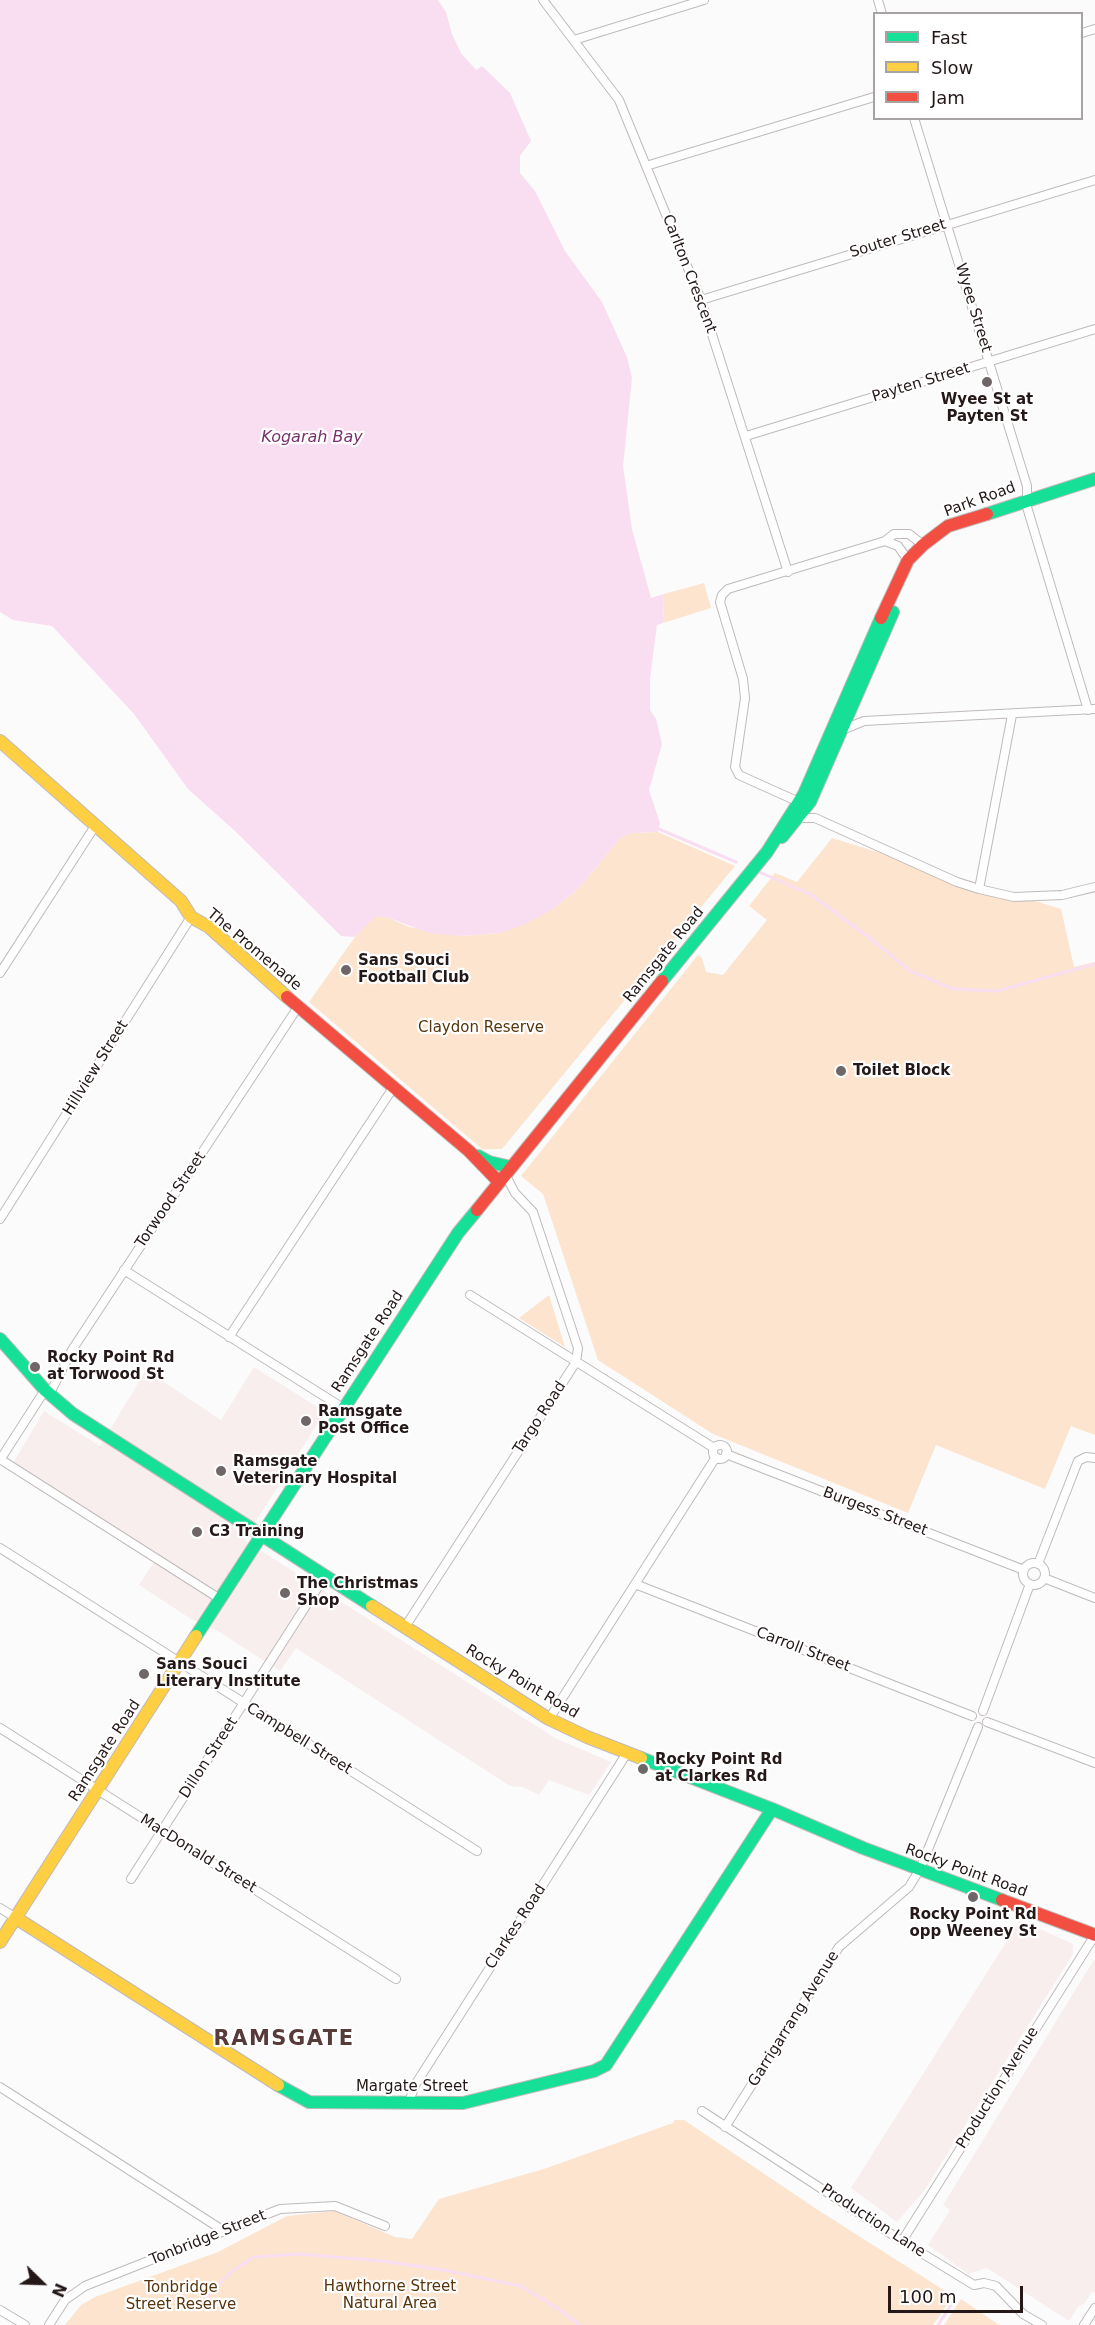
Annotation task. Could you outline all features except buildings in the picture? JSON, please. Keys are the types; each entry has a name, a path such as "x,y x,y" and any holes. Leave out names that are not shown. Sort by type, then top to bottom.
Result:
{"main road":[{"name":"Park Road","path":"922,545 948,526 1095,478"},
{"name":"Ramsgate Road","path":"0,1942 447,1249 502,1177 758,862 799,818 901,573 908,560 922,545"},
{"name":"Ramsgate Road","path":"767,852 804,802 842,730 922,545"},
{"name":"The Promenade","path":"0,741 181,901 191,917 209,927 298,1007 502,1177"},
{"name":"The Promenade","path":"469,1151 489,1162 502,1177"},
{"name":"Rocky Point Road","path":"0,1339 47,1393 73,1414 549,1719 627,1753 772,1809 863,1848 1095,1935"},
{"name":"Margate Street","path":"16,1918 296,2096 309,2102 463,2103 478,2101 594,2071 606,2065 772,1809"}],"street":[{"name":"Carlton Crescent","path":"543,0 619,100 701,300 788,572"},
{"path":"574,39 704,0"},
{"path":"646,166 873,97"},
{"name":"Wyee Street","path":"915,120 1028,486 1027,507 1091,709"},
{"name":"Souter Street","path":"701,300 1095,180"},
{"name":"Payten Street","path":"746,436 1095,329"},
{"path":"815,818 804,802 739,775 735,767 745,698 720,602 722,595 728,590 885,541 894,534 909,534 922,545"},
{"path":"885,541 898,546 908,560"},
{"path":"852,707 855,714 864,721"},
{"path":"842,730 864,721 1012,715 1091,709"},
{"path":"979,889 1012,715"},
{"path":"799,818 815,818 957,882 979,889 1014,897 1062,895 1095,886"},
{"path":"0,973 95,826"},
{"name":"Hillview Street","path":"0,1219 191,917"},
{"name":"Torwood Street","path":"47,1393 124,1270 298,1007"},
{"path":"229,1337 393,1088"},
{"path":"502,1177 515,1193"},
{"path":"502,1177 533,1212 578,1348 576,1362"},
{"path":"124,1270 343,1408"},
{"path":"470,1295 715,1453 549,1719"},
{"name":"Targo Road","path":"405,1627 576,1362"},
{"path":"47,1393 0,1460 220,1599"},
{"name":"Burgess Street","path":"715,1453 720,1458 726,1454 1024,1570"},
{"path":"1038,1564 1078,1461 1086,1457 1095,1458"},
{"name":"Campbell Street","path":"0,1548 477,1851"},
{"path":"1031,1563 1038,1564 1043,1568 1044,1578 1037,1584 1030,1584 1024,1577 1024,1570 1031,1563"},
{"name":"Dillon Street","path":"131,1879 325,1576"},
{"path":"1044,1578 1095,1598"},
{"name":"Carroll Street","path":"635,1584 972,1716"},
{"path":"983,1711 1030,1584"},
{"path":"977,1711 983,1711 987,1716 987,1722 984,1726 978,1727 972,1722 972,1716 977,1711"},
{"path":"987,1722 1095,1763"},
{"name":"Garrigarrang Avenue","path":"725,2127 839,1947 909,1887 920,1869 978,1727"},
{"name":"MacDonald Street","path":"0,1728 396,1979"},
{"name":"Clarkes Road","path":"409,2103 415,2085 627,1753"},
{"name":"Margate Street","path":"0,1908 16,1918"},
{"name":"Production Avenue","path":"902,2241 1095,1935"},
{"path":"0,2087 224,2231"},
{"name":"Production Lane","path":"702,2111 974,2285 984,2283 996,2286 1023,2314 1042,2325"},
{"name":"Tonbridge Street","path":"49,2325 65,2300 85,2286 280,2209 329,2206 343,2209 385,2226"},
{"path":"1084,2325 1095,2308"},
{"path":"0,2310 25,2325"}],"shaded area":[{"path":"254,1367 325,1412 244,1540 555,1738 611,1762 589,1795 549,1780 539,1795 523,1787 510,1786 296,1648 280,1671 216,1630 191,1619 139,1585 159,1554 13,1463 44,1411 100,1446 146,1370 221,1420"},
{"path":"1020,1920 1073,1944 1073,1954 924,2191 897,2222 851,2188"},
{"path":"1095,1958 1095,2293 1092,2292 1084,2304 1078,2307 1069,2321 987,2268 968,2274 928,2245 950,2210 943,2205"}],"green space":[{"path":"704,583 711,608 663,623 664,594"},
{"name":"Claydon Reserve","path":"658,832 735,866 502,1149 482,1149 309,1002 355,937 373,918 378,916 389,918 409,927 461,936 500,933 553,909 579,888 621,837 632,833"},
{"path":"832,838 1061,909 1074,967 1095,962 1095,1435 1071,1426 1045,1489 936,1445 908,1513 713,1434 598,1360 543,1194 521,1176 698,955 702,958 706,972 723,975 767,920 749,906 775,873 797,882"},
{"path":"549,1295 565,1347 519,1318"},
{"path":"675,2120 684,2120 818,2210 953,2296 933,2325 65,2325 81,2305 95,2297 218,2252 287,2216 334,2211 395,2237 412,2239 439,2199 544,2169 673,2123"},
{"path":"961,2299 999,2325 944,2325"}],"water":[{"name":"Kogarah Bay","path":"0,0 438,0 446,12 452,34 461,53 476,70 482,66 510,93 531,141 520,156 520,173 535,191 565,251 602,302 627,357 632,378 623,466 632,529 651,598 664,594 663,623 657,625 650,678 650,710 656,719 662,744 649,790 660,823 658,832 632,833 621,837 579,888 553,909 523,925 500,933 461,936 429,933 378,916 355,937 341,936 236,832 188,789 134,714 52,626 13,620 0,612"}],"waterway":[{"path":"659,829 736,862"},
{"path":"757,871 812,895 910,971 954,989 997,991 1095,964"},
{"path":"201,2309 210,2293 232,2271 254,2257 299,2254 383,2261 449,2271 521,2286 580,2325"},
{"path":"938,2325 953,2302"}],"traffic: fast":[{"path":"987,514 1095,479"},
{"path":"782,837 810,802 893,612"},
{"path":"662,981 767,852 804,794 881,618"},
{"path":"478,1156 489,1162 511,1167"},
{"path":"196,1636 458,1233 477,1210"},
{"path":"0,1339 45,1390 73,1414 372,1606"},
{"path":"641,1758 772,1809 863,1848 1002,1900"},
{"path":"278,2085 309,2102 463,2103 594,2071 606,2065 772,1809"}],"traffic: slow":[{"path":"0,741 181,901 191,917 209,927 287,997"},
{"path":"372,1606 549,1719 641,1758"},
{"path":"0,1942 196,1636"},
{"path":"16,1918 278,2085"}],"traffic: jam":[{"path":"881,618 908,560 923,545 948,526 987,514"},
{"path":"477,1210 662,981"},
{"path":"287,997 469,1151 498,1181"},
{"path":"1002,1900 1095,1935"}],"place":[{"name":"Wyee St at Payten St","path":"987,382"},
{"name":"Sans Souci Football Club","path":"346,970"},
{"name":"Toilet Block","path":"841,1071"},
{"name":"Rocky Point Rd at Torwood St","path":"35,1367"},
{"name":"Ramsgate Post Office","path":"306,1421"},
{"name":"Ramsgate Veterinary Hospital","path":"221,1471"},
{"name":"C3 Training","path":"197,1532"},
{"name":"The Christmas Shop","path":"285,1593"},
{"name":"Sans Souci Literary Institute","path":"144,1674"},
{"name":"Rocky Point Rd at Clarkes Rd","path":"643,1769"},
{"name":"Rocky Point Rd opp Weeney St","path":"973,1897"}],"district":[{"name":"RAMSGATE","path":"284,2040"}],"park label":[{"name":"Tonbridge Street Reserve","path":"181,2296"},
{"name":"Hawthorne Street Natural Area","path":"390,2296"}]}
